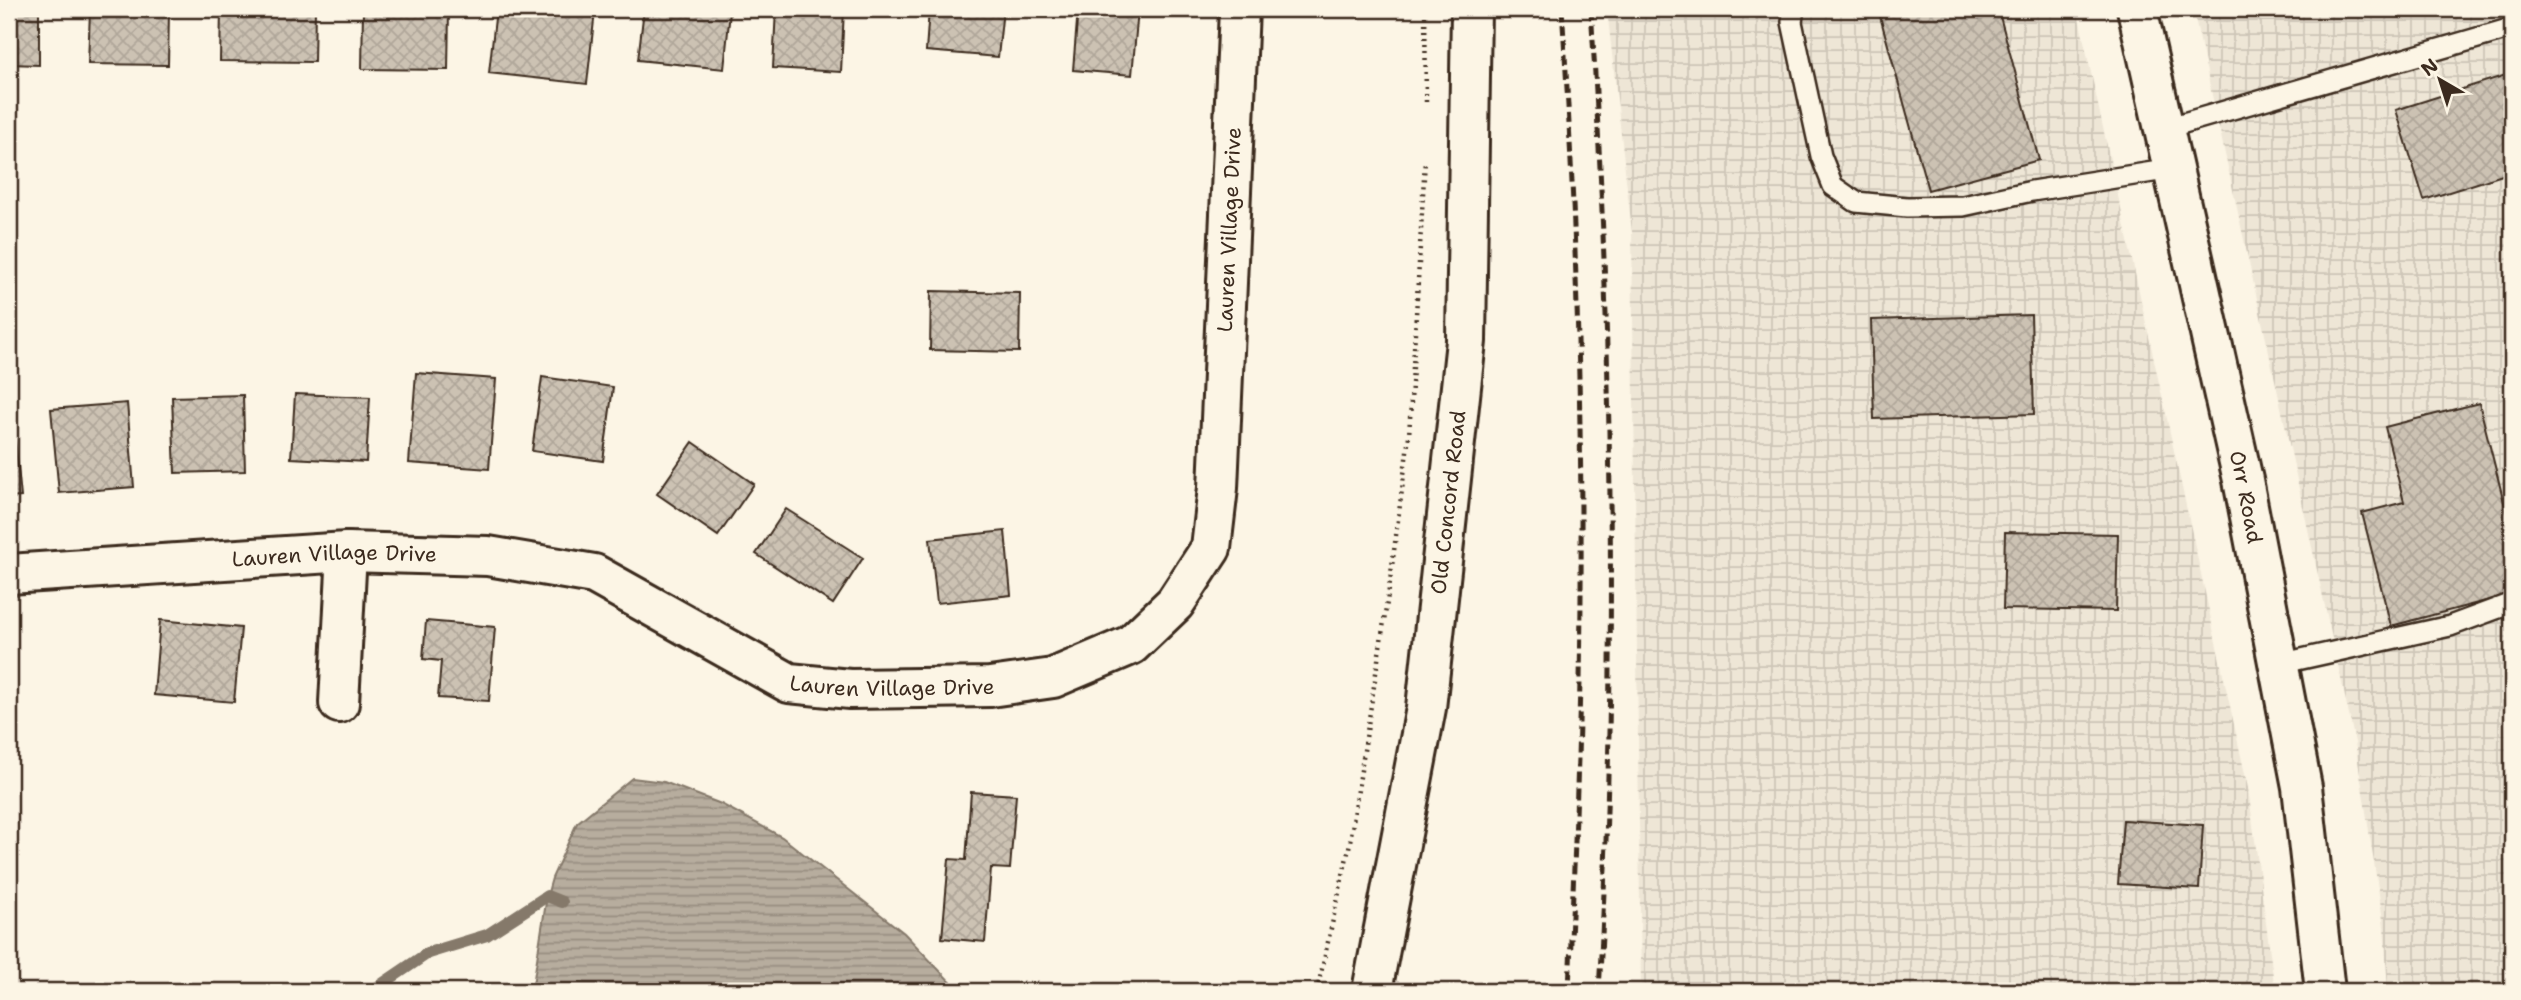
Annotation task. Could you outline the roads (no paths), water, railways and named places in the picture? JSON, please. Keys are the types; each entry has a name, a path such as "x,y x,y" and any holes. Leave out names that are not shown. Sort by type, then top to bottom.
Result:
{"street":[{"name":"Lauren Village Drive","path":"9,574 347,552 488,556 594,574 789,683 850,689 990,687 1053,678 1131,645 1175,603 1211,548 1218,488 1239,9"},
{"name":"Old Concord Road","path":"1372,991 1426,708 1466,341 1471,9"},
{"name":"Orr Road","path":"2137,9 2243,480 2279,664 2302,787 2325,991"},
{"path":"340,703 347,552"}],"lane":[{"path":"1794,9 1792,22 1821,156 1833,186 1856,202 1907,207 1963,206 2032,191 2172,169"},
{"path":"2163,129 2512,28"},
{"path":"2279,664 2450,626 2512,603"}],"waterway":[{"path":"372,991 428,953 487,935 547,896 562,902"}],"railway":[{"path":"1562,9 1572,176 1581,512 1579,719 1569,991"},
{"path":"1591,9 1604,254 1610,500 1609,745 1599,991"}]}
